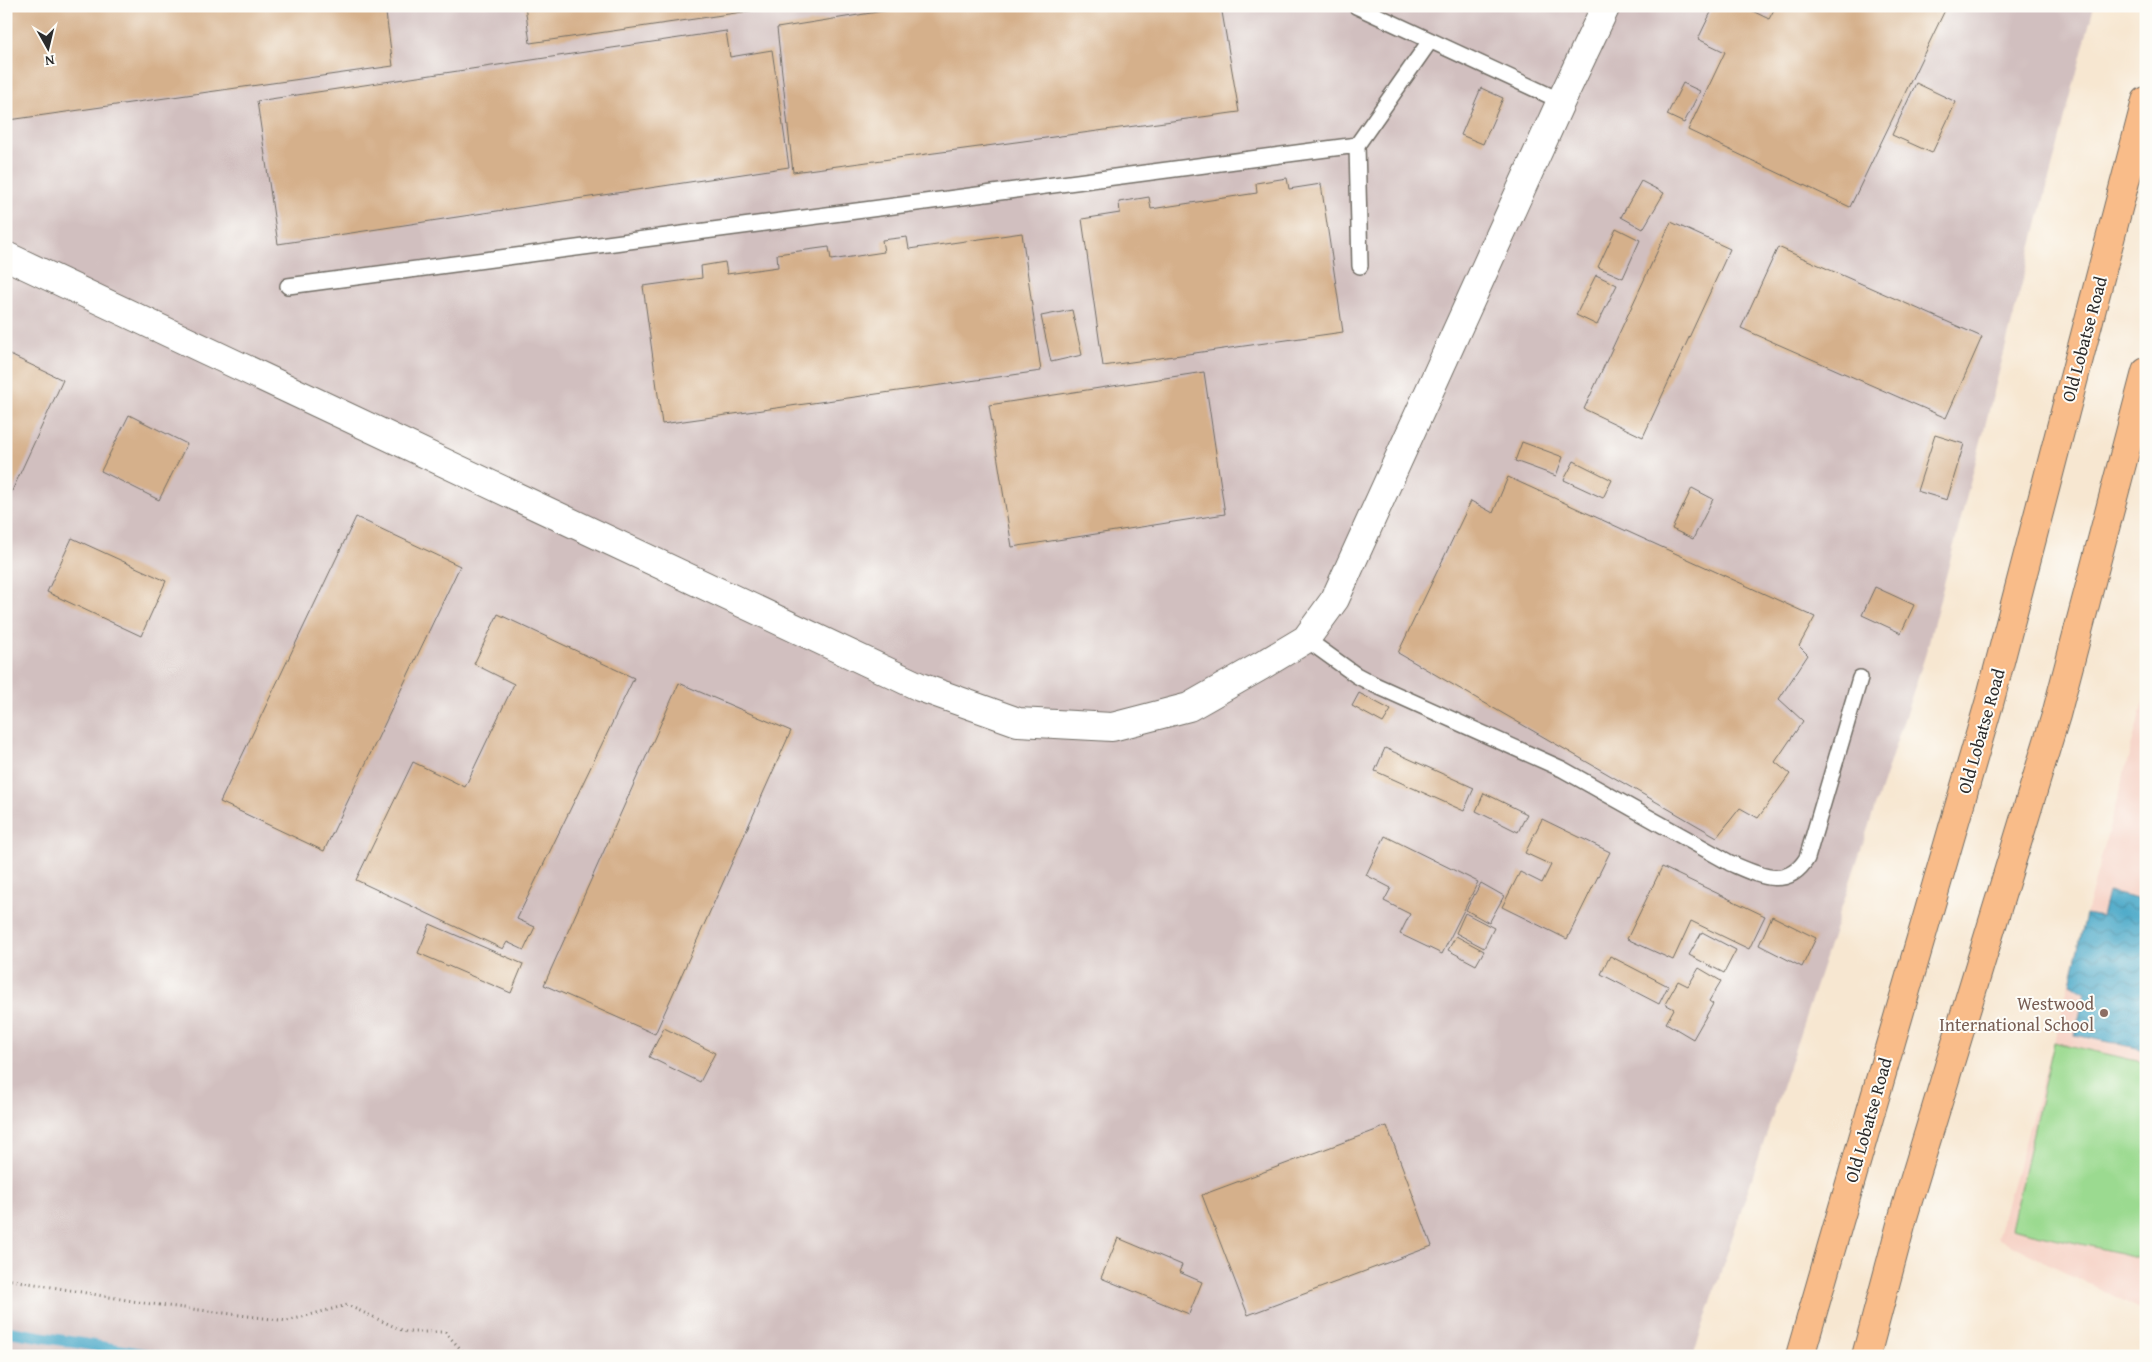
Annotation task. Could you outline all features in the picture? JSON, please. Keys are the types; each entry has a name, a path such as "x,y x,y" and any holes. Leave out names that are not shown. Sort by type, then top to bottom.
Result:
{"main road":[{"name":"Old Lobatse Road","path":"1800,1356 1990,700 2146,101"},
{"path":"1866,1356 1903,1217 2056,716 2146,372"}],"street":[{"path":"6,256 920,687 1018,722 1112,727 1189,706 1306,639 1335,599 1561,100 1606,6"}],"lane":[{"path":"1356,6 1561,100"},
{"path":"1360,266 1357,145 1430,41"},
{"path":"288,286 1357,145"},
{"path":"1306,639 1356,675 1375,685 1562,769 1730,863 1757,875 1773,878 1789,876 1799,870 1807,858 1860,678"}],"path":[{"path":"6,1279 144,1303 287,1321 347,1305 406,1332 445,1332 467,1356"}],"shaded area":[{"path":"6,6 2094,6 1926,653 1693,1356 6,1356"},
{"name":"Westwood International School","path":"2146,692 2146,1312 1997,1238 2054,1042 2086,914"}],"green space":[{"path":"2054,1042 2146,1063 2146,1259 2011,1228"}],"water":[{"path":"2108,892 2146,901 2146,1050 2075,1035 2085,992 2070,983 2086,914 2102,917"}],"building":[{"path":"6,6 385,6 393,66 9,120 6,97"},
{"path":"525,6 777,6 777,7 530,43"},
{"path":"915,6 1221,6 1239,112 793,172 777,28"},
{"path":"1714,6 1742,6 1769,19 1776,6 1947,6 1850,207 1688,130 1725,52 1698,39"},
{"path":"726,31 730,57 772,50 789,167 278,244 257,101"},
{"path":"1683,83 1700,91 1684,123 1667,115"},
{"path":"1916,83 1956,102 1932,153 1892,135"},
{"path":"1481,88 1503,98 1483,144 1461,135"},
{"path":"1287,178 1289,189 1321,184 1343,332 1103,366 1082,219 1120,213 1119,202 1149,197 1151,209 1257,193 1256,183"},
{"path":"1641,181 1664,193 1643,229 1621,217"},
{"path":"1671,222 1730,249 1643,437 1584,409"},
{"path":"1616,228 1640,240 1623,278 1598,267"},
{"path":"1022,233 1041,371 662,424 643,286 702,278 701,266 725,262 727,274 778,267 777,254 829,247 831,260 884,252 882,240 907,237 909,249"},
{"path":"1778,247 1982,337 1946,418 1741,328"},
{"path":"1596,275 1617,285 1597,325 1576,315"},
{"path":"1072,310 1082,355 1051,362 1041,316"},
{"path":"6,353 63,380 6,504"},
{"path":"1204,372 1225,514 1012,547 989,405"},
{"path":"129,415 187,444 159,500 101,471"},
{"path":"1935,435 1964,444 1947,500 1917,491"},
{"path":"1522,442 1563,457 1556,476 1515,461"},
{"path":"1574,461 1612,480 1603,498 1564,480"},
{"path":"1508,477 1815,617 1799,646 1808,655 1779,699 1803,721 1775,762 1790,774 1758,818 1740,808 1717,837 1398,653 1471,501 1493,513"},
{"path":"1692,488 1713,499 1693,539 1672,529"},
{"path":"356,517 460,566 324,851 220,802"},
{"path":"72,538 166,581 141,636 47,592"},
{"path":"1875,587 1914,605 1901,633 1862,615"},
{"path":"498,614 634,678 517,919 535,927 524,950 507,942 503,949 356,880 413,762 465,787 514,684 474,664"},
{"path":"679,683 791,731 655,1034 544,985"},
{"path":"1359,693 1391,710 1383,723 1352,706"},
{"path":"1385,748 1474,788 1464,811 1375,771"},
{"path":"1484,793 1527,814 1518,832 1476,811"},
{"path":"1542,819 1610,852 1567,939 1502,907 1520,872 1542,883 1551,865 1525,853"},
{"path":"1385,836 1478,882 1442,954 1400,934 1410,914 1384,901 1391,888 1366,875"},
{"path":"1662,867 1765,916 1749,949 1691,921 1673,960 1627,939"},
{"path":"1481,883 1504,896 1489,923 1466,910"},
{"path":"1465,913 1494,928 1484,948 1456,933"},
{"path":"1772,916 1816,938 1802,967 1759,945"},
{"path":"430,924 523,964 511,993 418,953"},
{"path":"1702,932 1736,950 1724,973 1689,955"},
{"path":"1456,936 1484,951 1476,965 1448,950"},
{"path":"1610,956 1668,986 1659,1004 1601,974"},
{"path":"1699,968 1721,981 1709,1001 1713,1004 1693,1039 1666,1023 1674,1009 1665,1004 1678,981 1688,986"},
{"path":"664,1028 715,1053 700,1082 649,1057"},
{"path":"1387,1126 1432,1246 1248,1315 1202,1195"},
{"path":"1118,1238 1182,1265 1179,1272 1202,1282 1189,1314 1101,1278"}],"waterway":[{"path":"6,1331 157,1356"}],"place":[{"name":"Westwood International School","path":"2104,1013"}]}
